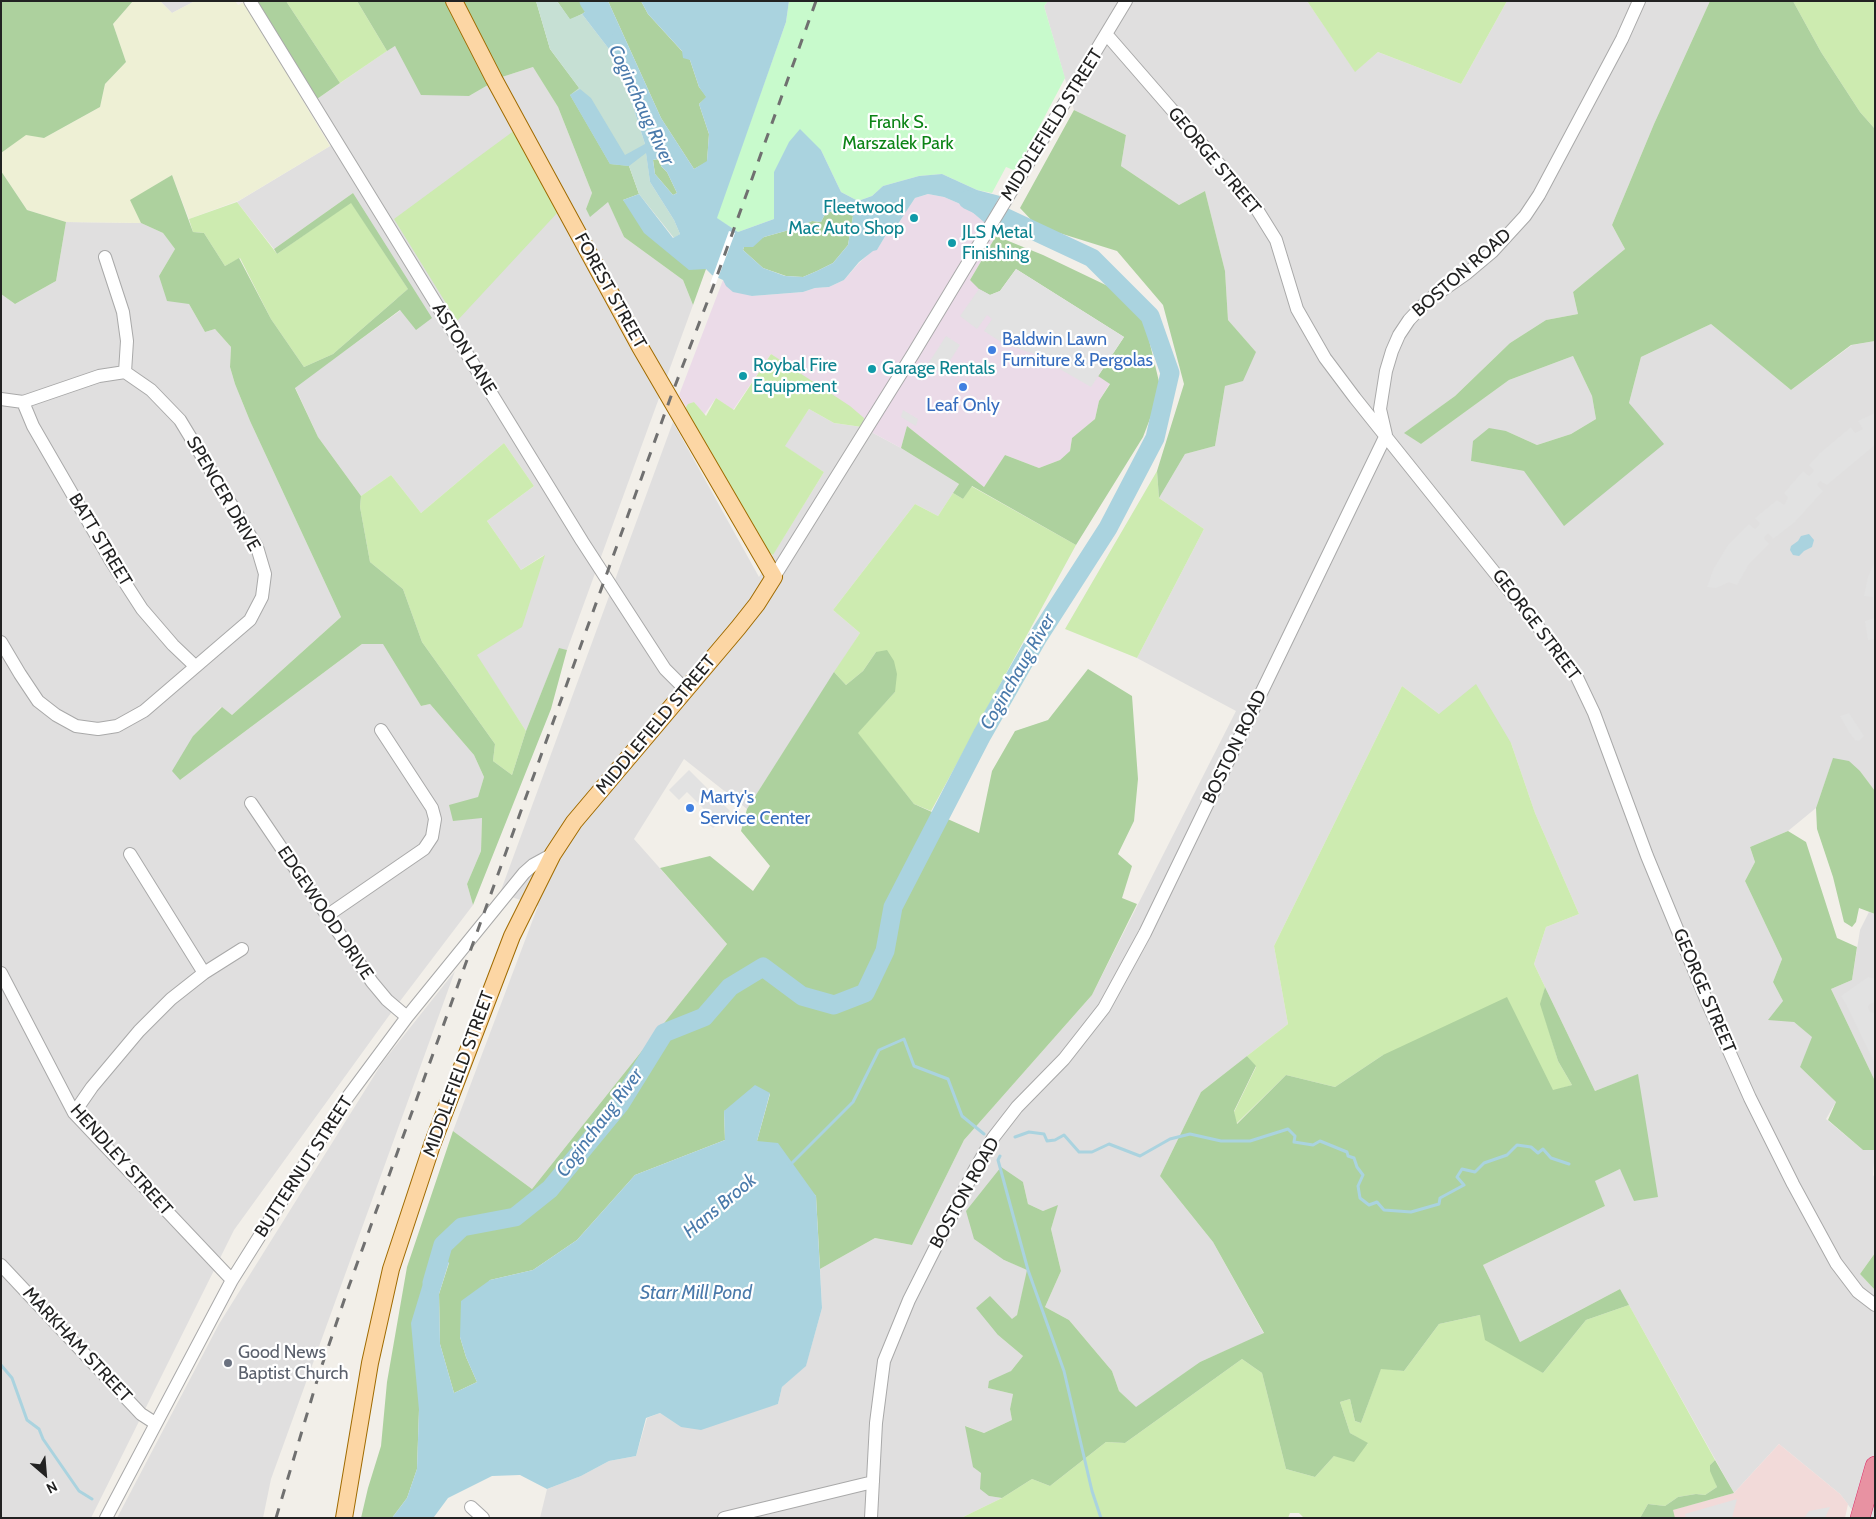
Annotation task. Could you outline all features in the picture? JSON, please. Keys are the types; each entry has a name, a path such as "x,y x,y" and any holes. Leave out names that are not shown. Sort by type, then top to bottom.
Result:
{"highway":[{"path":"1860,1518 1875,1466"}],"main road":[{"name":"FOREST STREET","path":"454,1 494,79 640,347 774,577"},
{"name":"MIDDLEFIELD STREET","path":"344,1518 379,1318 391,1269 432,1145 491,989 528,902 552,854 574,822 738,628 757,604 774,577"}],"street":[{"name":"ASTON LANE","path":"250,1 582,541 665,669 686,690"},
{"name":"MIDDLEFIELD STREET","path":"774,577 1107,35 1126,1"},
{"name":"BOSTON ROAD","path":"871,1518 876,1423 884,1361 909,1300 974,1171 994,1138 1017,1107 1064,1059 1104,1008 1145,933 1386,436 1380,409 1388,365 1399,335 1426,301 1467,273 1492,252 1525,216 1539,195 1622,39 1638,1"},
{"name":"GEORGE STREET","path":"1107,35 1254,203 1276,240 1297,309 1325,358 1575,673 1594,713 1652,870 1750,1098 1793,1184 1836,1263 1858,1292 1875,1305"},
{"path":"1,399 24,402 99,376 125,372 127,341 123,312 105,257"},
{"name":"SPENCER DRIVE","path":"1,642 38,701 56,715 76,726 98,729 117,726 144,711 250,620 262,597 264,574 257,547 180,420 151,390 125,372"},
{"name":"BATT STREET","path":"24,402 33,426 111,561 142,609 172,645 195,666"},
{"path":"328,915 424,849 432,837 436,819 432,808 382,730"},
{"name":"EDGEWOOD DRIVE","path":"251,803 372,982 387,1000 407,1017"},
{"path":"130,854 204,973"},
{"name":"BUTTERNUT STREET","path":"106,1518 232,1280 344,1102 407,1017 524,873 533,865 552,854"},
{"path":"74,1114 92,1087 139,1031 171,999 204,973 242,948"},
{"name":"HENDLEY STREET","path":"1,973 74,1114 232,1280"},
{"name":"MARKHAM STREET","path":"1,1265 141,1414 155,1423"},
{"path":"724,1518 873,1482"},
{"path":"471,1507 482,1518"}],"shaded area":[{"path":"160,1 195,1 172,13"},
{"path":"1048,1 1307,1 1355,71 1378,52 1461,84 1507,1 1710,1 1654,124 1612,225 1625,249 1573,292 1578,314 1546,320 1510,343 1455,396 1405,433 1421,444 1509,380 1573,356 1592,396 1596,419 1571,434 1537,445 1506,431 1471,461 1524,471 1629,403 1641,357 1711,324 1791,390 1852,345 1875,341 1875,791 1860,771 1833,759 1816,808 1788,831 1750,847 1755,862 1745,881 1782,959 1773,982 1794,1022 1813,1037 1800,1067 1836,1102 1826,1119 1863,1150 1875,1150 1873,1175 1875,1178 1875,1253 1860,1274 1875,1290 1875,1518 1858,1518 1840,1494 1779,1444 1734,1493 1620,1289 1520,1342 1483,1265 1605,1206 1594,1181 1620,1169 1637,1075 1595,1091 1534,964 1546,927 1579,914 1535,813 1511,743 1439,714 1402,686 1274,946 1288,1024 1201,1092 1160,1176 1213,1242 1264,1334 1200,1362 1136,1408 1119,1391 1112,1371 1069,1320 1045,1307 1061,1271 1051,1229 1057,1206 1043,1211 1028,1204 1023,1182 1004,1260 1028,1270 1017,1315 998,1335 1023,1356 1011,1371 989,1388 1013,1394 1010,1409 1012,1420 984,1433 966,1426 989,1496 1002,1498 961,1518 540,1518 547,1489 581,1476 609,1461 636,1456 647,1418 660,1413 681,1427 778,1404 782,1387 806,1365 822,1308 820,1269 875,1238 912,1245 964,1140 1092,995 1236,711 1137,658 1204,529 1159,498 1185,454 1215,446 1225,386 1256,352 1228,320 1225,271 1205,191 1179,205 1121,166 1126,135 1074,110 1044,6"},
{"path":"394,46 469,96 502,77 533,67 558,107 592,193 586,209 590,216 608,201 624,237 683,280 693,305 567,650 559,649 526,731 476,655 544,555 521,570 487,521 534,486 504,443 421,513 391,475 361,496 318,437 295,387 401,310 353,193 274,249 237,202 340,140 317,99"},
{"path":"928,194 944,197 965,206 985,223 996,236 970,280 1110,383 1099,401 1095,419 1072,438 1070,451 1060,460 1039,468 1005,455 984,487 907,426 901,448 862,427 771,354 733,410 716,398 704,415 694,402 686,407 679,395 723,280 752,296 803,292 815,288 829,287 844,280 873,250 877,250 890,228 896,227 915,198"},
{"path":"66,222 141,223 163,233 175,249 159,276 189,304 205,332 215,329 231,347 230,367 250,421 341,617 232,715 221,707 193,736 180,780 362,644 384,643 421,706 430,704 474,755 484,777 478,797 482,818 481,851 467,884 473,905 388,1017 234,1230 91,1518 1,1518 1,294 15,304 56,281"},
{"path":"1016,269 1124,337 1091,387 1032,353 1009,344 1007,346 984,331 992,319 987,315 977,329 960,316 979,289 990,295 1000,291"},
{"path":"946,336 960,345 942,373 928,364"},
{"path":"809,409 834,423 862,427 901,448 959,484 938,516 915,504 833,610 860,633 747,809 684,759 634,839 727,944 532,1189 453,1131 538,906 500,893 673,422 759,577 824,472 784,446"},
{"path":"903,410 918,419 916,426 901,417"},
{"path":"1875,413 1875,445 1827,485 1820,481 1817,485 1823,491 1795,522 1773,539 1768,533 1764,538 1769,544 1749,564 1737,585 1729,582 1716,588 1707,587 1714,568 1728,545 1749,524 1755,529 1760,524 1755,518 1777,500 1784,505 1788,498 1784,493 1803,471 1809,476 1814,471 1809,465 1820,453 1851,427 1855,433 1863,429 1858,421"},
{"path":"1875,561 1875,639 1868,640 1865,621 1874,618 1873,597 1864,596 1868,577"},
{"path":"1849,713 1864,736 1859,741 1855,740 1840,716"},
{"path":"689,770 730,811 713,828 700,816 705,810 687,792 679,800 669,790"},
{"path":"1869,912 1875,914 1875,1081 1831,989 1852,980 1860,930"},
{"path":"455,971 271,1479 263,1518 117,1518 219,1324 382,1063"},
{"path":"1868,977 1875,979 1875,1002 1868,1007 1870,1012 1875,1013 1875,1064 1841,996"},
{"path":"1779,1444 1840,1494 1848,1504 1845,1518 1675,1518 1672,1510 1734,1493"},
{"path":"1737,1499 1732,1518 1686,1518 1685,1514"},
{"path":"1830,1507 1825,1518 1804,1518 1809,1511"}],"green space":[{"path":"1,1 133,1 113,24 126,62 105,84 100,107 44,138 26,135 1,153"},
{"path":"133,1 160,1 172,13 195,1 235,1 238,5 244,2 330,146 240,200 189,219 172,175 131,200 141,223 66,222 27,210 1,171 1,153 26,134 44,138 100,107 105,84 126,62 113,24"},
{"path":"254,1 286,1 340,83 317,99"},
{"path":"286,1 357,1 387,51 340,83"},
{"path":"357,1 445,1 488,85 469,96 421,95 395,46 387,51"},
{"path":"463,1 536,1 550,49 580,89 571,96 629,166 639,194 623,200 706,269 693,305 683,280 624,237 608,202 590,217 586,209 592,193 558,107 533,67 502,77"},
{"path":"536,1 557,1 570,19 582,14 612,53 628,91 645,144 650,182 674,220 680,234 674,238 639,194 629,166 610,164 570,95 579,88 550,49"},
{"path":"557,1 601,1 570,20"},
{"path":"608,1 641,1 648,14 690,60 699,87 707,97 699,104 709,134 707,162 694,169 661,118"},
{"name":"Frank S. Marszalek Park","path":"789,1 1048,1 1044,6 1065,78 1016,171 1006,167 992,193 977,190 942,174 919,176 883,186 872,196 858,201 841,192 821,150 774,172 774,219 738,232 716,218 786,22"},
{"path":"1307,1 1507,1 1461,84 1378,52 1355,72"},
{"path":"1710,1 1793,1 1821,52 1860,112 1875,129 1875,341 1851,345 1791,390 1711,324 1641,357 1629,403 1664,444 1564,526 1524,471 1471,461 1473,441 1489,428 1506,431 1537,445 1571,434 1596,419 1592,396 1573,356 1509,380 1421,444 1404,433 1455,396 1510,343 1546,320 1578,314 1573,292 1625,249 1612,225 1654,124"},
{"path":"1793,1 1875,1 1875,129 1860,112 1821,52"},
{"path":"1074,110 1126,135 1121,166 1179,205 1205,191 1225,271 1228,320 1256,352 1243,381 1225,386 1215,446 1185,454 1159,498 1157,471 1184,384 1163,305 1117,251 1037,226 1020,208"},
{"path":"515,130 559,211 457,321 394,219"},
{"path":"658,159 662,162 661,166 667,172 677,193 673,195 655,174 653,160"},
{"path":"1,171 27,210 66,222 56,281 15,304 1,294"},
{"path":"172,175 193,232 204,233 225,266 239,258 271,319 304,367 333,354 408,289 351,203 277,254 274,249 353,193 432,318 416,330 400,310 295,388 318,437 361,496 360,507 370,562 403,589 422,642 495,744 493,761 512,775 526,731 559,648 567,650 551,709 473,905 467,884 481,851 482,818 453,821 449,805 478,797 484,777 474,755 430,704 421,706 383,644 362,644 180,780 172,771 193,736 222,707 232,715 341,617 250,421 230,367 231,347 215,329 205,332 189,304 167,301 159,276 175,249 163,233 141,223 130,200"},
{"path":"237,202 277,254 351,202 408,289 333,354 304,367 271,319 240,258 225,266 204,233 193,232 189,219"},
{"path":"840,208 853,216 848,245 833,263 817,271 803,277 786,276 763,268 743,250 744,247 764,237 796,228 812,221 821,222 825,214"},
{"path":"996,236 1043,255 1114,289 1144,319 1161,390 1143,437 1076,545 972,486 963,499 953,493 959,484 901,448 907,426 984,487 1005,455 1039,468 1060,460 1070,451 1072,438 1095,419 1099,401 1110,384 1098,376 1124,337 1016,269 1000,291 990,295 979,289 970,280"},
{"path":"771,354 850,406 864,418 862,427 834,423 809,409 785,446 824,472 773,555 767,551 687,413 686,407 694,402 706,416 716,398 734,410"},
{"path":"504,443 534,486 487,521 521,570 545,555 522,627 477,655 526,731 512,775 493,761 495,744 422,642 403,589 370,562 360,507 361,496 391,475 421,513"},
{"path":"1157,471 1159,498 1204,529 1137,658 1065,629"},
{"path":"971,486 1076,545 931,811 914,804 857,733 895,692 876,652 863,671 846,685 834,672 860,633 833,610 915,504 938,516 953,493 963,499"},
{"path":"887,650 894,661 897,674 895,692 858,733 914,804 979,833 992,771 1015,731 1048,720 1088,669 1132,696 1138,779 1134,821 1118,854 1132,866 1122,898 1137,904 1092,995 964,1140 912,1245 875,1238 820,1269 816,1196 757,1141 770,1094 724,1111 725,1140 635,1175 577,1240 533,1270 490,1280 460,1337 477,1382 454,1393 440,1344 439,1294 449,1263 431,1257 419,1410 417,1469 407,1498 392,1518 361,1518 381,1446 387,1382 407,1267 453,1131 532,1189 727,944 660,868 710,856 753,891 770,866 741,831 747,809 834,672 846,685 863,671 876,652"},
{"path":"1476,684 1511,743 1535,813 1579,914 1546,927 1534,964 1545,987 1541,1004 1558,1061 1572,1085 1553,1091 1383,1055 1335,1087 1286,1075 1236,1124 1234,1112 1256,1067 1247,1056 1288,1024 1274,946 1402,686 1439,714"},
{"path":"1833,758 1849,761 1860,771 1875,791 1875,914 1859,908 1856,922 1852,927 1844,922 1833,877 1817,829 1816,808"},
{"path":"1788,831 1806,842 1837,938 1857,947 1852,980 1831,989 1875,1081 1875,1150 1863,1150 1828,1120 1836,1102 1800,1067 1812,1037 1794,1022 1768,1020 1783,1001 1773,982 1782,959 1745,881 1755,862 1750,847"},
{"path":"1545,987 1595,1091 1638,1074 1658,1197 1634,1201 1620,1169 1595,1181 1605,1206 1483,1265 1520,1342 1620,1289 1629,1305 1586,1320 1543,1373 1485,1340 1480,1315 1439,1324 1404,1371 1381,1369 1361,1423 1355,1421 1350,1399 1340,1402 1350,1433 1368,1443 1354,1462 1334,1456 1315,1477 1286,1469 1262,1373 1242,1359 1125,1443 1106,1442 1050,1486 1032,1479 1002,1498 989,1496 980,1489 981,1473 973,1467 965,1426 984,1433 1012,1420 1010,1409 1013,1394 988,1388 989,1381 1011,1371 1023,1356 998,1335 976,1308 990,1296 1012,1319 1017,1315 1027,1270 1004,1260 974,1239 966,1211 1001,1167 1023,1182 1028,1204 1043,1211 1058,1205 1051,1229 1061,1271 1045,1307 1069,1320 1112,1371 1119,1391 1136,1407 1200,1362 1264,1333 1213,1242 1160,1176 1201,1092 1247,1056 1256,1066 1234,1111 1237,1124 1286,1075 1335,1087 1383,1055 1507,997 1553,1090 1572,1085 1558,1061 1540,1004"},
{"path":"1875,1253 1875,1290 1860,1274"},
{"path":"1629,1305 1715,1460 1710,1465 1717,1487 1705,1495 1696,1494 1678,1497 1665,1506 1648,1504 1640,1518 1304,1518 1299,1513 1290,1513 1288,1518 961,1518 1002,1498 1032,1479 1050,1486 1106,1442 1125,1443 1242,1359 1262,1373 1286,1469 1315,1477 1334,1456 1368,1444 1350,1433 1340,1402 1350,1399 1355,1421 1361,1423 1381,1368 1404,1371 1439,1324 1480,1315 1543,1373 1586,1320"},
{"path":"1715,1460 1734,1493 1673,1510 1675,1518 1640,1518 1648,1504 1665,1506 1678,1497 1696,1494 1705,1495 1717,1487 1710,1471 1710,1465"}],"water":[{"path":"601,1 608,1 661,118 694,169 707,161 709,134 699,104 706,97 699,87 690,60 683,58 682,51 648,14 641,1 789,1 786,22 717,218 738,232 774,219 774,172 789,142 800,129 821,150 841,192 858,201 872,196 883,186 919,176 942,174 977,190 1000,196 985,223 965,206 944,197 928,194 915,198 896,227 890,228 877,250 859,262 844,280 829,287 815,288 803,292 752,296 733,292 726,286 723,280 712,275 706,269 689,270 644,233 623,200 639,194 673,238 680,234 674,220 650,182 646,153 629,166 610,164 570,95 580,89 591,98 625,155 645,144 628,91 612,53 582,14","holes":["658,159 662,162 661,166 667,172 677,193 673,195 655,174 653,160","840,208 853,216 848,245 833,263 817,271 803,277 785,276 763,268 743,250 744,247 753,247 764,237 796,228 812,221 821,222 825,214"]},
{"path":"1809,534 1814,540 1812,547 1799,556 1793,555 1790,550 1791,546 1801,536"},
{"name":"Starr Mill Pond","path":"755,1085 770,1093 757,1141 778,1143 816,1196 822,1308 806,1366 782,1387 778,1404 701,1430 681,1427 660,1413 646,1418 636,1456 609,1461 581,1476 547,1489 520,1475 492,1476 448,1498 434,1517 392,1518 407,1498 417,1469 419,1410 411,1323 431,1257 449,1262 439,1294 440,1344 454,1393 477,1382 460,1337 461,1301 490,1280 533,1270 577,1240 635,1175 725,1140 724,1111"}],"pier":[{"path":"729,231 735,233 715,286 710,284"}],"waterway":[{"name":"Coginchaug River","path":"589,1 606,28"},
{"name":"Coginchaug River","path":"432,1283 443,1245 462,1227 515,1217 550,1189 620,1104 664,1033 704,1017 730,987 763,967 802,996 834,1005 865,993 885,951 893,907 982,735 1038,637 1108,528 1155,438 1170,373 1150,316 1092,258 968,200"},
{"name":"Hans Brook","path":"790,1165 853,1102 879,1050 904,1039 914,1066 948,1079 962,1116 984,1134"},
{"name":"Hans Brook","path":"1015,1137 1029,1132 1044,1134 1047,1141 1055,1140 1064,1135 1079,1152 1092,1152 1109,1144 1140,1156 1170,1139 1190,1134 1221,1141 1250,1141 1288,1129 1295,1136 1294,1142 1313,1145 1320,1141 1347,1152 1348,1156 1354,1158 1357,1167 1363,1175 1358,1186 1360,1198 1369,1205 1377,1202 1384,1210 1411,1212 1439,1204 1440,1198 1464,1185 1457,1177 1462,1169 1475,1172 1484,1163 1507,1155 1517,1145 1531,1147 1538,1153 1543,1149 1551,1158 1569,1164"},
{"path":"1000,1156 998,1160 1028,1270 1064,1371 1092,1491 1101,1518"},
{"path":"1,1365 12,1378 27,1420 39,1429 43,1439 79,1491 92,1499"}],"railway":[{"path":"276,1518 319,1374 349,1286 816,1"}],"place":[{"name":"Fleetwood Mac Auto Shop","path":"914,218"},
{"name":"JLS Metal Finishing","path":"952,243"},
{"name":"Baldwin Lawn Furniture & Pergolas","path":"992,350"},
{"name":"Garage Rentals","path":"872,369"},
{"name":"Roybal Fire Equipment","path":"743,376"},
{"name":"Leaf Only","path":"963,387"},
{"name":"Marty's Service Center","path":"690,808"},
{"name":"Good News Baptist Church","path":"228,1363"}]}
